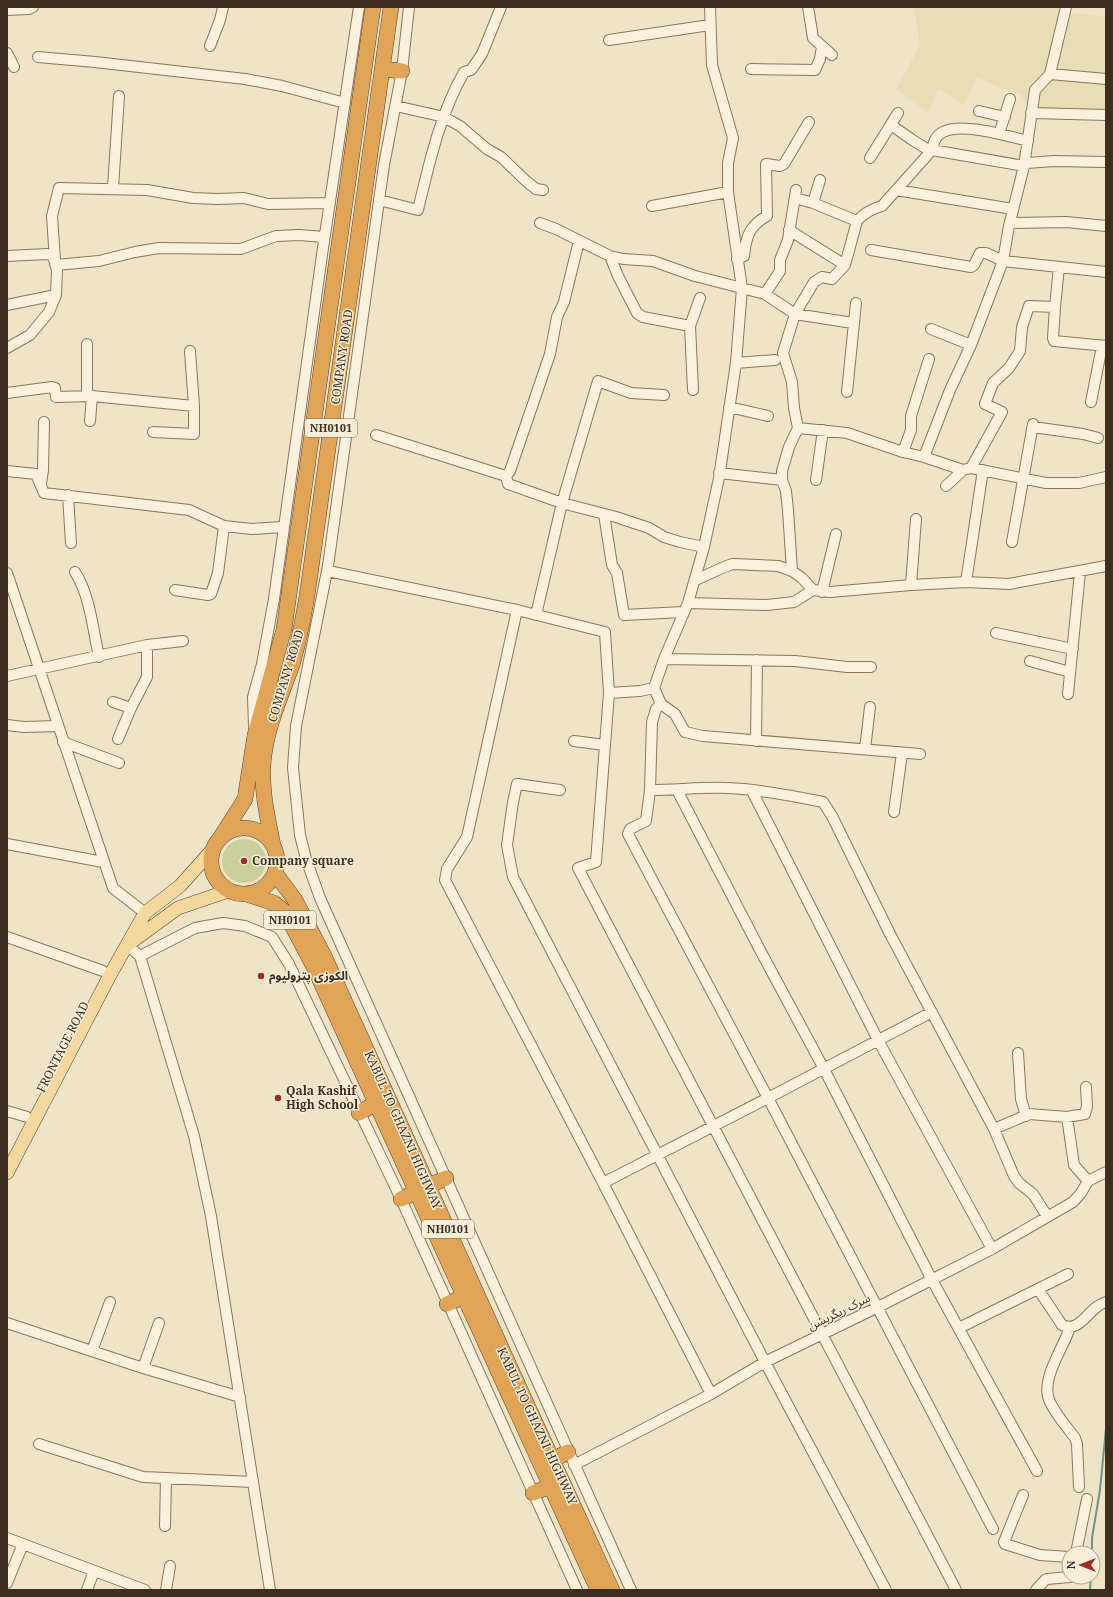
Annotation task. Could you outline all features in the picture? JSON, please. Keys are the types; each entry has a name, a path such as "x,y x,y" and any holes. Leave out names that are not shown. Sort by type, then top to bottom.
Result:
{"highway":[{"name":"COMPANY ROAD","path":"216,844 245,799 255,735 284,628 373,7"},
{"name":"COMPANY ROAD","path":"273,845 263,792 264,754 273,716 294,656 307,596 391,7"},
{"path":"382,69 402,70"},
{"path":"216,844 232,830 247,828 262,834 273,845"},
{"name":"NH0101","path":"216,844 211,863 212,870 218,882 228,890 237,894 246,894"},
{"name":"NH0101","path":"273,845 276,854 275,873"},
{"path":"246,894 264,888 275,873"},
{"name":"KABUL TO GHAZNI HIGHWAY","path":"275,873 295,900 325,958 423,1189 539,1445 551,1486 598,1590"},
{"name":"KABUL TO GHAZNI HIGHWAY","path":"246,894 274,903 285,912 314,967 376,1103 423,1189 465,1296 539,1445 552,1460 612,1590"},
{"path":"359,1112 376,1103"},
{"path":"400,1199 446,1178"},
{"path":"447,1304 465,1296"},
{"path":"552,1460 571,1458"},
{"path":"533,1493 551,1486"}],"main road":[{"path":"7,1173 145,913 180,886 216,844"},
{"path":"127,945 178,908 228,890"},
{"name":"FRONTAGE ROAD","path":"7,1156 103,971 110,960 127,945"}],"street":[{"path":"210,46 220,20 223,7"},
{"path":"255,735 252,706 253,698 262,664 274,599 324,237 359,7"},
{"path":"409,7 402,70 384,165 328,571 296,726 293,768 300,835 306,859 320,898 631,1590"},
{"path":"379,200 418,210 426,174 444,116 457,83 464,72 471,70 482,54 502,7"},
{"path":"710,7 712,65 733,138 728,163 728,192 742,288 736,363 719,474 704,547 695,580 654,688 662,704 675,714 685,732 703,736 920,754"},
{"path":"808,7 813,38 832,55"},
{"path":"924,457 950,390 971,345 1003,261 1013,209 1024,166 1031,113 1036,90 1050,74 1066,7"},
{"path":"7,10 31,8"},
{"path":"609,40 710,25"},
{"path":"751,69 815,70 820,60 822,46"},
{"path":"7,54 14,67"},
{"path":"38,57 245,79 282,86 345,103"},
{"path":"1050,74 1106,79"},
{"path":"113,188 119,96"},
{"path":"999,134 1010,99"},
{"path":"396,106 444,116 460,126 487,149 501,157 536,188 544,190"},
{"path":"979,110 1004,117"},
{"path":"1031,113 1106,116"},
{"path":"870,158 898,114"},
{"path":"737,259 744,256 747,235 762,218 767,216 766,164 782,166 809,122"},
{"path":"891,125 911,139 931,150 1024,166 1027,163 1054,161 1106,162"},
{"path":"792,571 788,510 786,491 782,480 782,471 789,447 798,428 794,408 792,382 783,353 795,314 814,282 822,277 832,279 845,265 857,221 870,210 882,206 931,150 934,139 943,132 960,129 976,129 1028,141"},
{"path":"813,203 820,180"},
{"path":"7,348 30,335 49,312 56,295 56,263 52,216 59,188 113,188 147,190 193,198 218,200 244,198 268,204 330,203"},
{"path":"896,190 1013,209"},
{"path":"652,206 728,192"},
{"path":"765,294 780,271 780,260 788,240 795,194 857,221"},
{"path":"1010,223 1066,222 1106,226"},
{"path":"540,223 556,229 610,256 623,259 653,261 695,276 765,294 795,314 853,323"},
{"path":"789,230 845,265"},
{"path":"56,263 99,261 159,248 241,249 276,236 299,235 324,237"},
{"path":"506,476 510,471 550,354 557,317 564,302 579,241"},
{"path":"871,250 971,267 974,265 980,253 986,253 1003,261 1106,272"},
{"path":"7,256 47,254 53,256 56,263"},
{"path":"610,256 618,276 637,313 643,317 690,326"},
{"path":"1058,267 1054,340 1104,346 1091,402"},
{"path":"7,305 56,295"},
{"path":"693,390 690,326 700,298"},
{"path":"847,392 856,303"},
{"path":"946,486 967,469 1002,412 985,404 993,383 1009,368 1020,351 1022,327 1029,306 1055,307"},
{"path":"931,329 971,345"},
{"path":"87,344 90,421"},
{"path":"153,432 194,434 194,406 190,351"},
{"path":"903,452 911,430 911,416 929,359"},
{"path":"736,363 775,360"},
{"path":"536,615 562,503 598,382 631,393 664,395"},
{"path":"7,393 52,387 54,388 56,397 90,396 194,406"},
{"path":"729,407 768,416"},
{"path":"41,484 43,470 44,422"},
{"path":"1012,542 1033,426 1083,434 1098,438"},
{"path":"798,428 846,433 903,452 967,469 983,470 1046,483 1079,483 1106,477"},
{"path":"816,480 824,430"},
{"path":"376,435 506,476"},
{"path":"966,582 983,470"},
{"path":"7,471 36,474 44,493 188,510 224,526 252,529 283,527"},
{"path":"719,474 782,480"},
{"path":"506,476 508,484 562,503 649,528 664,537 704,547"},
{"path":"68,495 72,543"},
{"path":"604,514 612,565 618,573 624,615 685,608 766,605 794,602 818,591 966,582 1009,584 1106,566"},
{"path":"911,585 916,519"},
{"path":"175,590 211,594 218,574 224,526"},
{"path":"818,591 836,534"},
{"path":"695,580 708,576 728,565 733,564 778,566 792,571 818,591"},
{"path":"328,571 517,610 605,632 609,693 596,862 578,868 956,1590"},
{"path":"75,572 80,580 86,596 99,657"},
{"path":"1068,694 1080,572"},
{"path":"7,573 113,888 145,913"},
{"path":"517,610 467,836 447,869 445,873 445,880 711,1394"},
{"path":"996,633 1073,650"},
{"path":"7,676 99,657 147,645 183,641"},
{"path":"118,739 131,708 147,677 147,645"},
{"path":"664,659 795,660 847,667 871,667"},
{"path":"756,740 757,660"},
{"path":"1030,661 1070,672"},
{"path":"609,693 640,691 654,688"},
{"path":"113,702 131,708"},
{"path":"662,704 656,710 652,722 650,790 646,821 630,829 628,834 878,1307 993,1529"},
{"path":"865,750 870,707"},
{"path":"7,725 24,727 58,726"},
{"path":"574,741 604,745"},
{"path":"63,742 119,763"},
{"path":"894,812 902,753"},
{"path":"560,790 519,783 517,786 513,802 507,845 513,876 765,1362 886,1590"},
{"path":"650,790 728,788 823,802 832,816 890,934 994,1130 1014,1176 1019,1183 1033,1194 1047,1216"},
{"path":"677,790 824,1069 932,1280 1037,1471"},
{"path":"752,791 878,1040 992,1249"},
{"path":"7,844 103,862"},
{"path":"140,956 195,928 223,923 245,926 272,938 289,964 400,1199 577,1590"},
{"path":"7,937 103,971"},
{"path":"127,945 140,956 194,1136 211,1216 270,1590"},
{"path":"603,1183 932,1012"},
{"path":"1018,1053 1021,1096 1026,1116"},
{"path":"994,1130 1029,1114 1068,1117 1085,1114 1087,1106 1086,1087"},
{"path":"7,1111 27,1117"},
{"path":"1068,1117 1074,1165 1088,1181"},
{"name":"سرک ریگریشن","path":"571,1458 711,1394 765,1362 992,1249 1073,1202 1081,1193 1088,1181 1106,1172"},
{"path":"959,1328 1068,1274"},
{"path":"1038,1289 1062,1325 1070,1327 1079,1325 1094,1308 1106,1302"},
{"path":"92,1351 110,1302"},
{"path":"144,1368 159,1322"},
{"path":"7,1323 144,1368 240,1397"},
{"path":"1070,1327 1050,1374 1048,1385 1050,1402 1075,1438 1077,1444 1079,1487"},
{"path":"39,1444 143,1477 253,1482"},
{"path":"165,1526 166,1478"},
{"path":"1023,1495 1004,1542 1005,1544 1040,1555 1061,1556"},
{"path":"1078,1545 1087,1499"},
{"path":"7,1538 94,1571 132,1588 145,1590"},
{"path":"7,1583 23,1544"},
{"path":"166,1590 170,1566"},
{"path":"87,1590 94,1571"},
{"path":"1036,1590 1048,1579 1061,1578"}],"shaded area":[{"path":"917,7 1068,7 1067,13 1106,16 1106,116 1031,114 1022,96 977,78 963,105 938,88 928,112 896,90 920,45 914,10"}],"green space":[{"path":"240,839 248,839 253,840 260,845 265,852 265,870 260,877 253,882 240,883 232,880 225,873 222,865 222,857 225,849 232,842"}],"waterway":[{"path":"1092,1545 1100,1490 1106,1428"},
{"path":"1090,1585 1090,1590"}],"place":[{"name":"Company square","path":"244,861"},
{"name":"الکوزی پترولیوم","path":"261,976"},
{"name":"Qala Kashif High School","path":"278,1098"}]}
